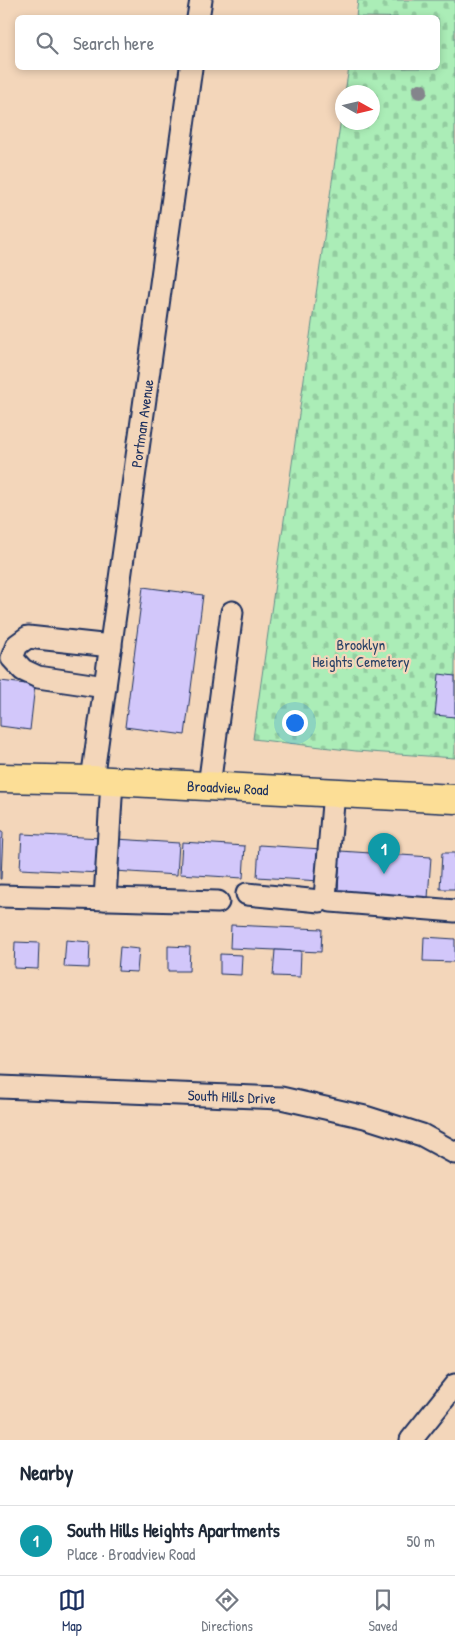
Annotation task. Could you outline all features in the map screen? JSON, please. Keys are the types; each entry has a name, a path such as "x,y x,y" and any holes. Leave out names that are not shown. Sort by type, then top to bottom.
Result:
{"main road":[{"name":"Broadview Road","path":"0,778 102,780 455,799"}],"street":[{"path":"198,15 200,0"},
{"name":"Portman Avenue","path":"105,899 102,780 105,687 191,70"},
{"path":"209,786 232,612"},
{"path":"105,687 38,677 23,670 12,658 17,645 28,637 111,646"},
{"path":"326,897 334,792"},
{"path":"247,894 320,901 326,897"},
{"path":"0,896 218,902"},
{"path":"326,897 331,901 455,911"},
{"name":"South Hills Drive","path":"0,1087 281,1098 365,1117 422,1135 455,1153"},
{"path":"411,1440 455,1385"}],"green space":[{"name":"Brooklyn Heights Cemetery","path":"358,0 455,0 455,758 356,751 253,739 339,130 380,130 380,85 346,85 349,70 440,70 440,15 356,15"}],"building":[{"path":"143,587 203,595 185,735 125,727"},
{"path":"439,674 455,676 455,717 435,715"},
{"path":"0,681 35,685 30,730 0,726"},
{"path":"0,832 3,832 1,879 0,879"},
{"path":"22,834 102,838 100,873 20,869"},
{"path":"116,839 179,843 177,875 114,871"},
{"path":"182,842 245,846 243,878 180,874"},
{"path":"259,845 322,849 320,881 257,877"},
{"path":"340,851 431,857 428,898 338,892"},
{"path":"442,853 455,853 455,889 440,889"},
{"path":"231,925 322,929 321,952 230,948"},
{"path":"424,937 455,939 455,962 423,961"},
{"path":"66,940 90,942 89,968 64,967"},
{"path":"15,942 39,943 38,969 14,968"},
{"path":"168,946 190,947 189,971 168,971"},
{"path":"120,947 139,949 137,972 118,971"},
{"path":"275,950 301,951 300,977 273,976"},
{"path":"220,954 242,955 241,975 220,974"}],"place":[{"name":"South Hills Heights Apartments","path":"384,874"}]}
